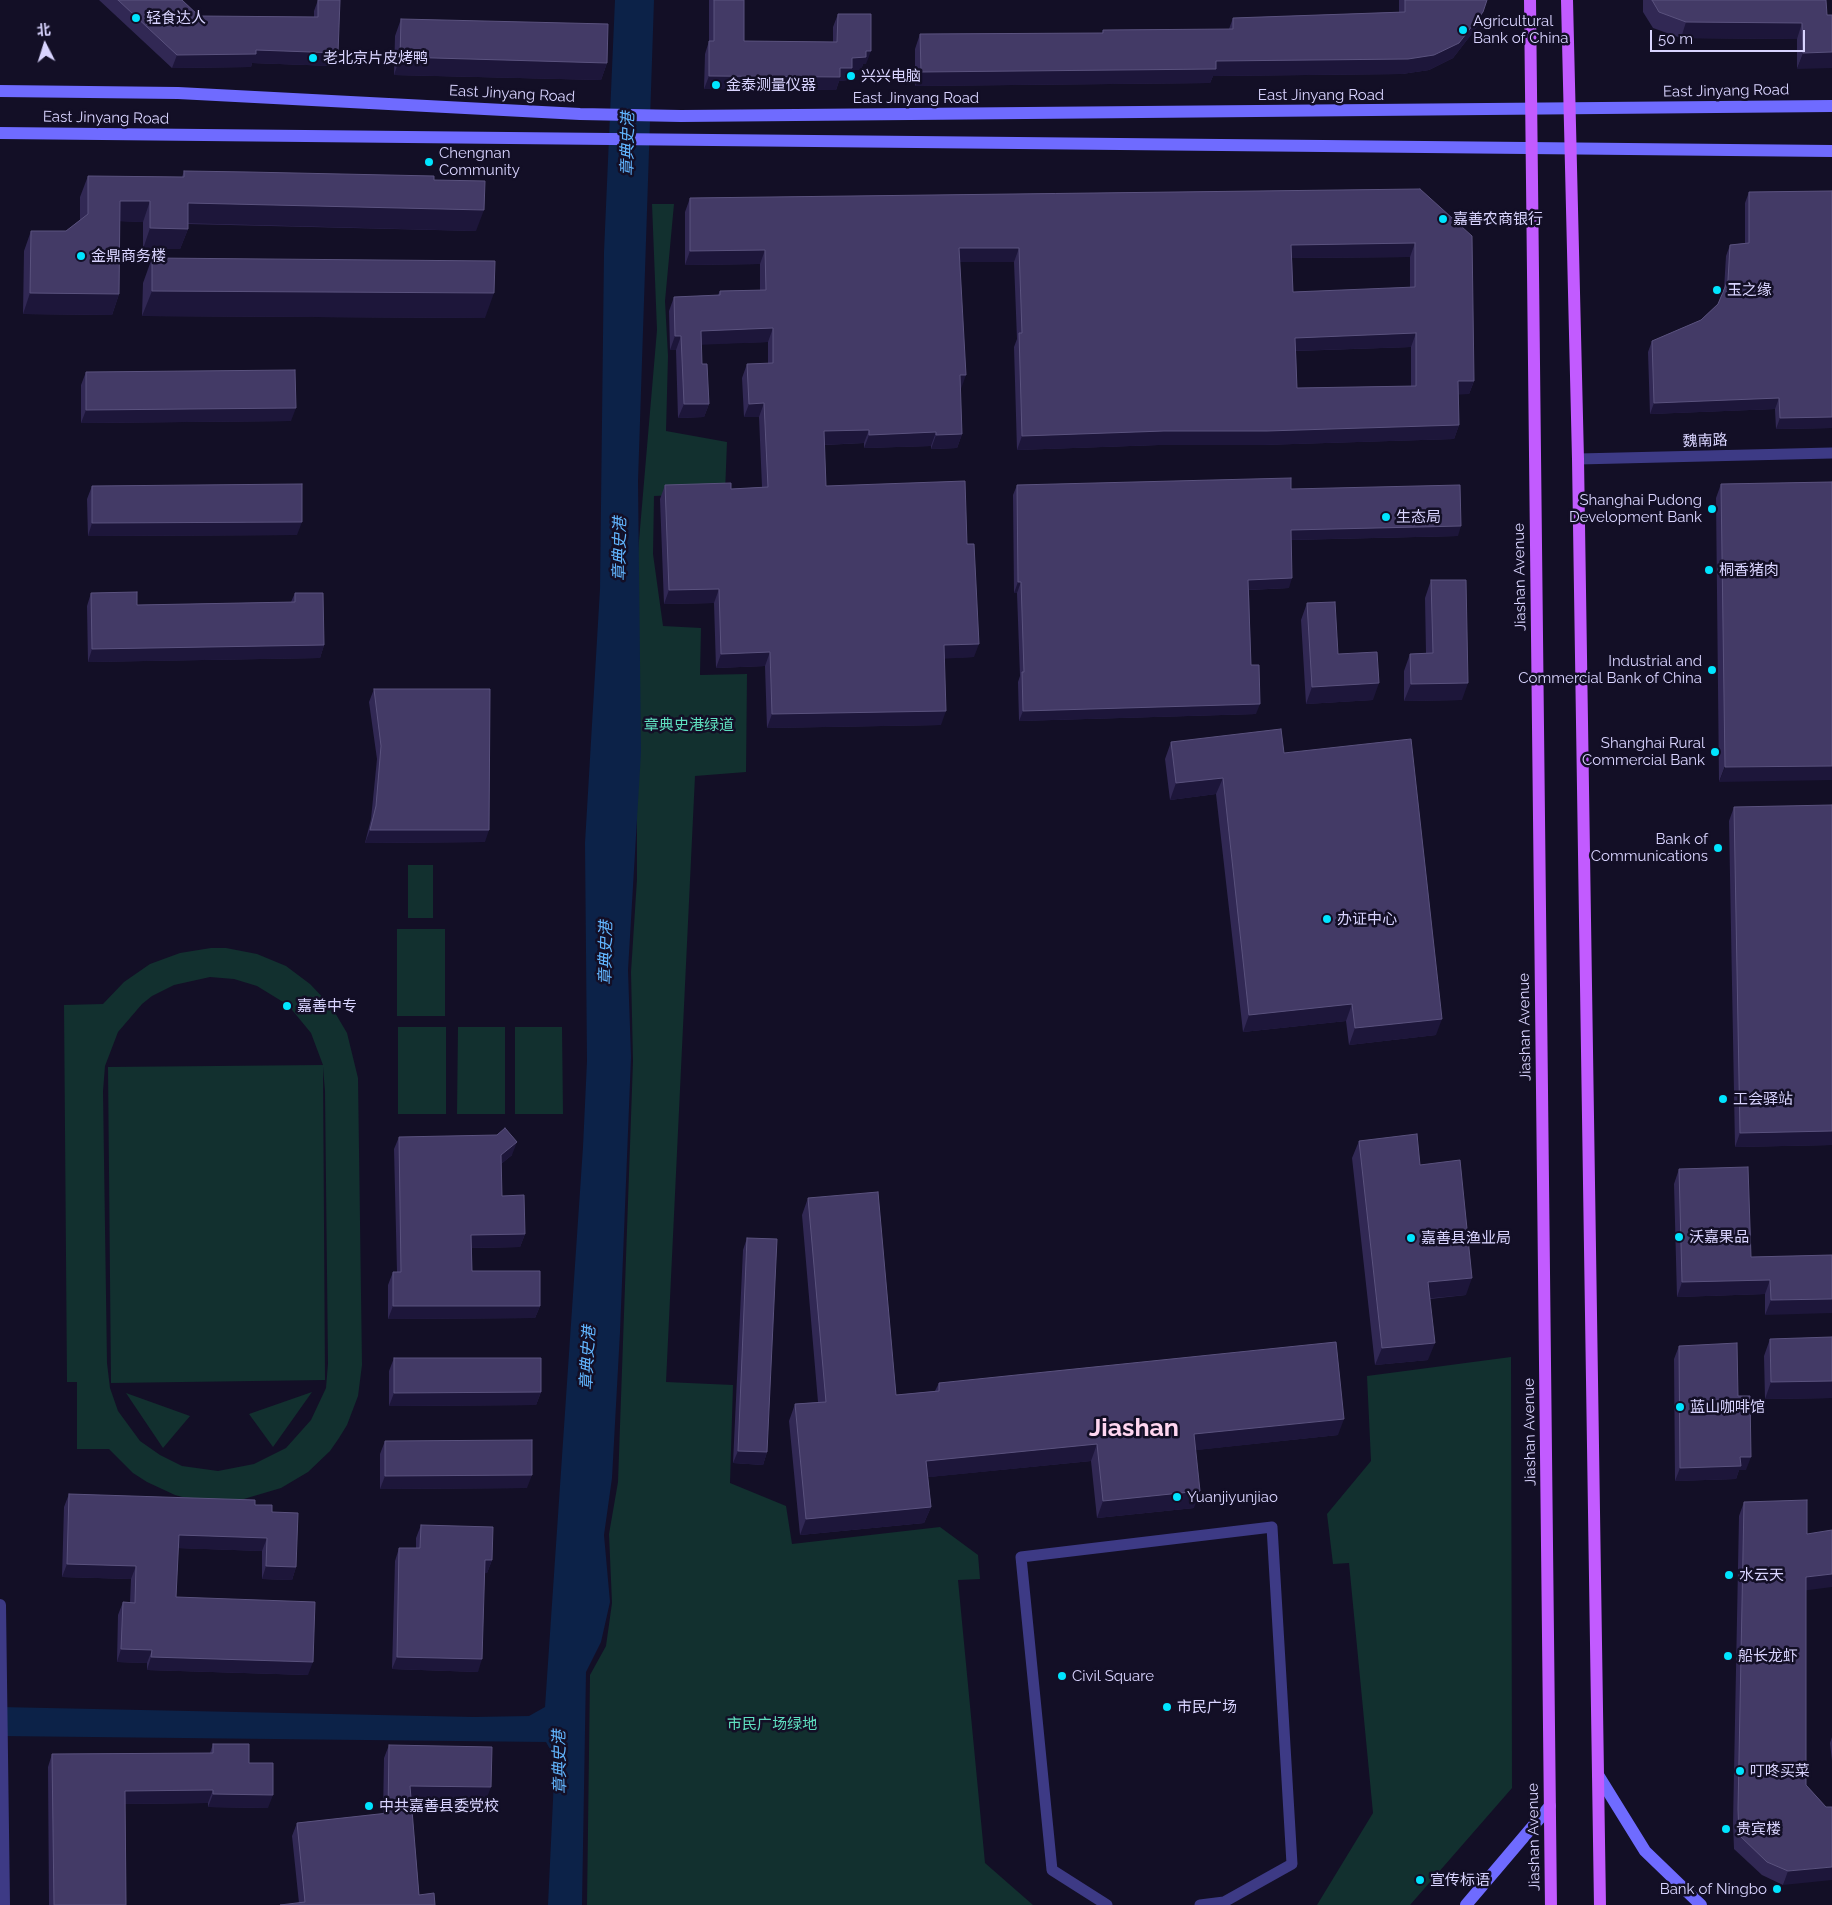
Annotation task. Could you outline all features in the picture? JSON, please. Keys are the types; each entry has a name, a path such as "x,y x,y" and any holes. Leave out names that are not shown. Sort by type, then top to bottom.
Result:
{"main road":[{"name":"Jiashan Avenue","path":"1530,0 1551,1905"},
{"path":"1567,0 1578,459 1600,1905"},
{"name":"East Jinyang Road","path":"0,91 178,93 580,114 681,116 1832,106"},
{"name":"East Jinyang Road","path":"0,133 1832,151"},
{"path":"1598,1775 1645,1850 1701,1905"},
{"path":"1466,1905 1550,1806"}],"street":[{"path":"0,1605 4,1905"}],"lane":[{"name":"魏南路","path":"1578,459 1832,452"},
{"path":"1107,1905 1052,1870 1021,1557 1272,1527 1292,1864 1224,1904 1200,1905"}],"green space":[{"name":"市民广场绿地","path":"652,204 674,204 665,301 668,356 666,431 727,442 725,493 654,496 653,554 663,626 701,628 700,675 747,674 746,772 695,776 666,1382 733,1385 730,1483 786,1506 792,1544 940,1527 978,1555 980,1579 958,1580 985,1863 1033,1905 587,1905 590,1675 606,1646 612,1603 609,1534 618,1482 633,1061 631,972 637,879 637,564 657,330"},
{"path":"408,865 433,865 433,918 408,918"},
{"path":"397,929 445,929 445,1016 397,1016"},
{"path":"211,948 226,948 257,954 286,966 310,984 331,1006 347,1033 358,1078 362,1365 358,1396 347,1425 339,1438 330,1451 308,1472 281,1488 237,1501 190,1499 175,1495 133,1473 109,1449 77,1449 77,1382 67,1382 64,1005 103,1004 124,982 150,964 180,953","holes":["210,977 234,979 257,986 288,1005 311,1033 323,1065 108,1067 111,1383 325,1380 323,1067 325,1091 328,1364 326,1388 311,1420 286,1448 254,1464 218,1471 182,1466 160,1455 140,1441 118,1411 110,1388 107,1363 103,1091 105,1066 118,1032 142,1004 152,996 174,985"]},
{"path":"398,1027 446,1027 446,1114 398,1114"},
{"path":"458,1027 505,1027 505,1114 457,1114"},
{"path":"515,1027 562,1027 563,1114 515,1114"},
{"path":"1511,1357 1512,1788 1410,1905 1317,1905 1373,1813 1349,1563 1333,1564 1327,1514 1371,1461 1367,1376"},
{"path":"312,1392 273,1447 249,1414"},
{"path":"126,1393 190,1416 163,1448"}],"water":[{"name":"章典史港","path":"615,0 654,0 638,481 641,752 628,970 631,1057 612,1478 604,1535 610,1602 601,1642 586,1672 582,1905 548,1905 555,1758 546,1742 0,1736 0,1707 474,1717 529,1716 545,1707 583,1147 587,1061 585,843 600,589 604,252"}],"building":[{"path":"118,0 182,0 199,16 318,17 318,0 340,0 338,53 256,50 256,54 177,55"},
{"path":"714,0 744,0 744,41 837,42 838,14 871,14 871,51 866,51 866,57 852,58 852,68 840,68 840,77 709,76 709,41 714,41"},
{"path":"1405,0 1487,0 1483,12 1459,43 1434,55 1408,59 1216,61 1216,69 921,72 920,34 1103,33 1103,30 1233,29 1233,18 1405,12"},
{"path":"1652,0 1826,0 1827,15 1832,15 1832,52 1803,53 1802,23 1686,22 1659,12"},
{"path":"401,19 608,24 607,63 400,57"},
{"path":"184,171 434,176 434,180 485,181 484,210 188,203 188,229 150,228 150,201 120,201 119,294 30,293 31,231 66,231 88,214 88,176 184,177"},
{"path":"1420,189 1472,236 1474,381 1458,381 1459,425 1022,436 1019,333 1022,333 1019,248 959,248 966,375 960,375 962,434 936,435 936,432 869,435 869,430 824,431 826,486 965,481 967,544 974,544 979,644 944,645 946,711 772,714 770,652 721,654 719,589 669,590 665,485 731,483 731,489 768,487 764,403 749,404 747,364 773,363 773,328 701,331 702,364 707,364 709,404 684,404 681,336 675,336 674,297 720,295 720,291 766,290 765,250 690,251 690,198","holes":["1415,243 1415,287 1293,292 1291,245","1416,333 1416,386 1297,388 1295,338"]},
{"path":"1832,191 1832,417 1780,418 1779,398 1654,403 1652,341 1701,320 1718,304 1728,280 1730,245 1749,243 1749,192"},
{"path":"152,258 495,261 494,293 152,291"},
{"path":"295,370 296,408 86,410 86,372"},
{"path":"1291,478 1291,489 1460,485 1461,526 1291,530 1292,578 1248,580 1251,665 1259,665 1260,704 1023,711 1022,672 1024,672 1021,582 1018,582 1017,485"},
{"path":"1832,482 1832,766 1725,767 1721,484"},
{"path":"302,484 302,522 92,523 92,486"},
{"path":"1431,580 1466,580 1468,683 1411,684 1410,654 1433,653"},
{"path":"137,592 137,605 295,602 295,593 323,593 324,645 92,649 91,593"},
{"path":"1335,602 1338,654 1377,652 1379,683 1312,687 1307,603"},
{"path":"374,689 490,689 489,830 370,830 376,806 381,746"},
{"name":"办证中心","path":"1281,729 1284,753 1411,739 1442,1019 1355,1028 1352,1004 1249,1015 1223,778 1176,783 1171,742"},
{"path":"1832,805 1832,1131 1740,1133 1734,807"},
{"path":"505,1128 517,1142 501,1155 502,1196 524,1195 525,1234 471,1235 472,1271 540,1271 540,1306 393,1306 393,1272 401,1272 399,1137 497,1135"},
{"name":"嘉善县渔业局","path":"1417,1134 1420,1165 1460,1160 1472,1278 1428,1282 1435,1343 1382,1348 1359,1141"},
{"path":"1748,1167 1751,1257 1832,1255 1832,1299 1771,1300 1770,1280 1682,1282 1679,1169"},
{"path":"878,1192 896,1395 939,1391 939,1383 1336,1342 1344,1419 1194,1434 1200,1491 1103,1501 1097,1444 926,1461 931,1507 806,1519 795,1404 826,1402 808,1198"},
{"path":"747,1238 777,1239 767,1452 738,1451"},
{"path":"1832,1337 1832,1381 1771,1382 1770,1339"},
{"path":"1737,1343 1738,1396 1750,1396 1751,1457 1740,1457 1741,1466 1680,1468 1679,1346"},
{"path":"394,1358 541,1358 541,1392 394,1393"},
{"path":"532,1440 532,1475 385,1476 385,1441"},
{"path":"69,1494 255,1500 255,1505 272,1505 272,1512 298,1513 296,1567 266,1566 267,1538 179,1535 176,1597 315,1602 313,1662 151,1657 152,1650 121,1649 123,1602 135,1603 136,1566 67,1564"},
{"path":"1807,1500 1807,1534 1832,1530 1832,1574 1806,1577 1806,1785 1826,1807 1832,1807 1832,1867 1788,1871 1767,1862 1739,1835 1744,1502"},
{"path":"421,1525 493,1527 492,1560 485,1560 482,1659 397,1657 399,1548 420,1548"},
{"path":"213,1744 249,1744 249,1763 273,1763 273,1795 213,1794 213,1790 125,1791 126,1905 54,1905 52,1754 213,1753"},
{"path":"389,1745 492,1747 491,1787 410,1786 419,1895 434,1893 435,1905 280,1905 305,1902 297,1823 388,1813"}],"place":[{"name":"轻食达人","path":"136,18"},
{"name":"Agricultural Bank of China","path":"1463,30"},
{"name":"老北京片皮烤鸭","path":"313,58"},
{"name":"兴兴电脑","path":"851,76"},
{"name":"金泰测量仪器","path":"716,85"},
{"name":"Chengnan Community","path":"429,162"},
{"name":"嘉善农商银行","path":"1443,219"},
{"name":"金鼎商务楼","path":"81,256"},
{"name":"玉之缘","path":"1717,290"},
{"name":"Shanghai Pudong Development Bank","path":"1712,509"},
{"name":"生态局","path":"1386,517"},
{"name":"桐香猪肉","path":"1709,570"},
{"name":"Industrial and Commercial Bank of China","path":"1712,670"},
{"name":"Shanghai Rural Commercial Bank","path":"1715,752"},
{"name":"Bank of Communications","path":"1718,848"},
{"name":"办证中心","path":"1327,919"},
{"name":"嘉善中专","path":"287,1006"},
{"name":"工会驿站","path":"1723,1099"},
{"name":"沃嘉果品","path":"1679,1237"},
{"name":"嘉善县渔业局","path":"1411,1238"},
{"name":"蓝山咖啡馆","path":"1680,1407"},
{"name":"Yuanjiyunjiao","path":"1177,1497"},
{"name":"水云天","path":"1729,1575"},
{"name":"船长龙虾","path":"1728,1656"},
{"name":"Civil Square","path":"1062,1676"},
{"name":"市民广场","path":"1167,1707"},
{"name":"叮咚买菜","path":"1740,1771"},
{"name":"中共嘉善县委党校","path":"369,1806"},
{"name":"贵宾楼","path":"1726,1829"},
{"name":"宣传标语","path":"1420,1880"},
{"name":"Bank of Ningbo","path":"1777,1889"}],"district":[{"name":"Jiashan","path":"1134,1428"}],"park label":[{"name":"章典史港绿道","path":"689,725"}]}
